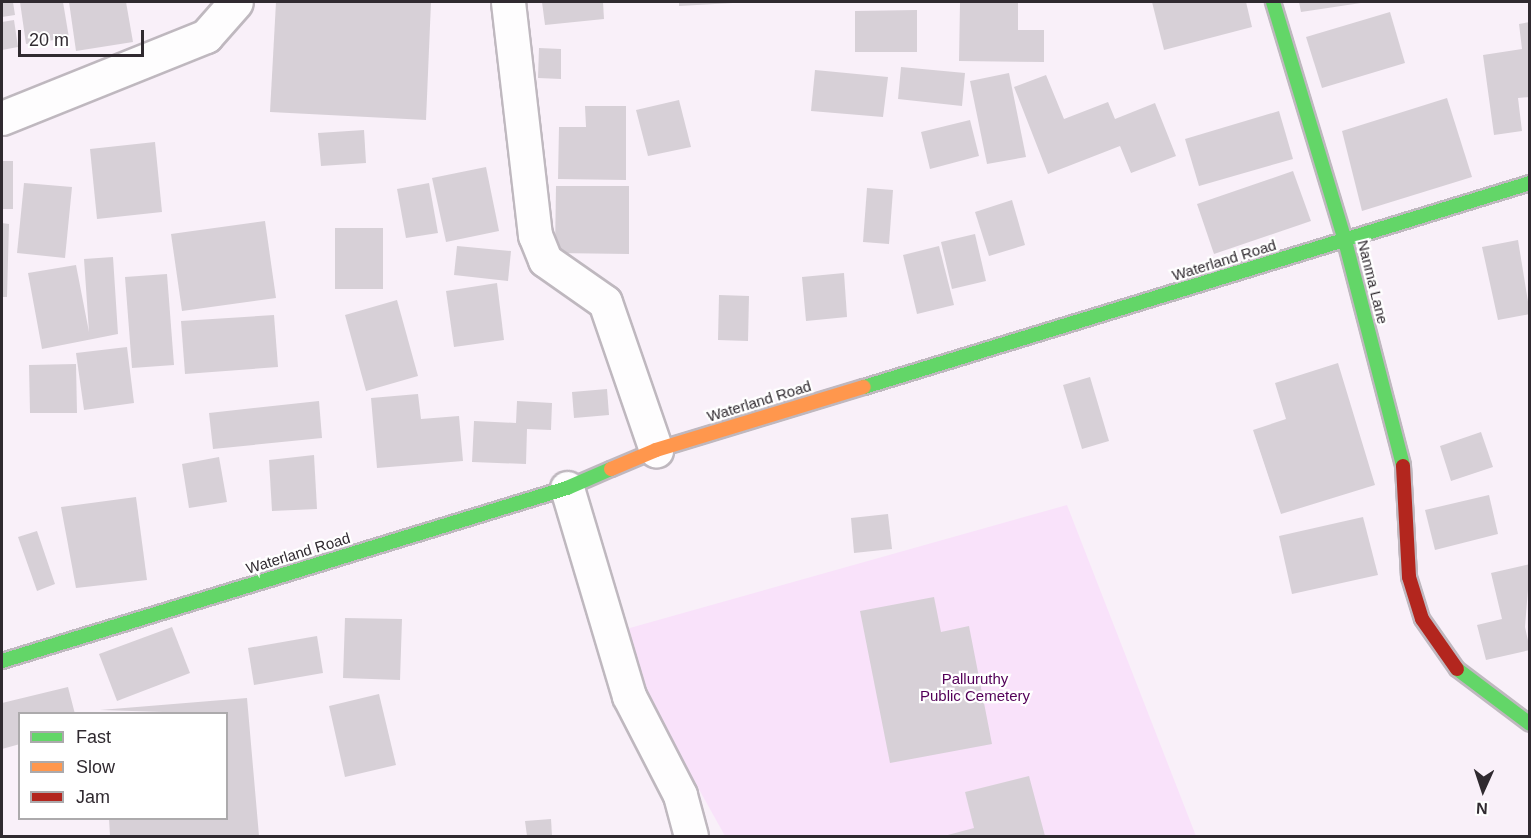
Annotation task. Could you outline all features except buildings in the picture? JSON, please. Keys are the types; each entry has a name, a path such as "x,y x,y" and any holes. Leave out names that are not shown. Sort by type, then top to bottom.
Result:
{"main road":[{"name":"Nanma Lane","path":"1273,2 1346,241 1403,468 1408,577 1422,619 1447,662 1530,724"},
{"name":"Waterland Road","path":"2,661 567,488 656,450 1530,183"}],"street":[{"path":"2,118 206,36 236,2"},
{"path":"508,2 535,235 546,260 605,302 656,450"},
{"path":"567,488 629,696 680,795 691,837"}],"green space":[{"name":"Palluruthy Public Cemetery","path":"1067,505 1196,836 725,836 612,633"}],"traffic: fast":[{"path":"1273,2 1345,241 1403,466"},
{"path":"864,387 1530,183"},
{"path":"2,661 567,488 611,469"},
{"path":"1457,669 1530,724"}],"traffic: slow":[{"path":"611,469 656,450 864,387"}],"traffic: jam":[{"path":"1403,466 1409,577 1422,619 1457,669"}]}
